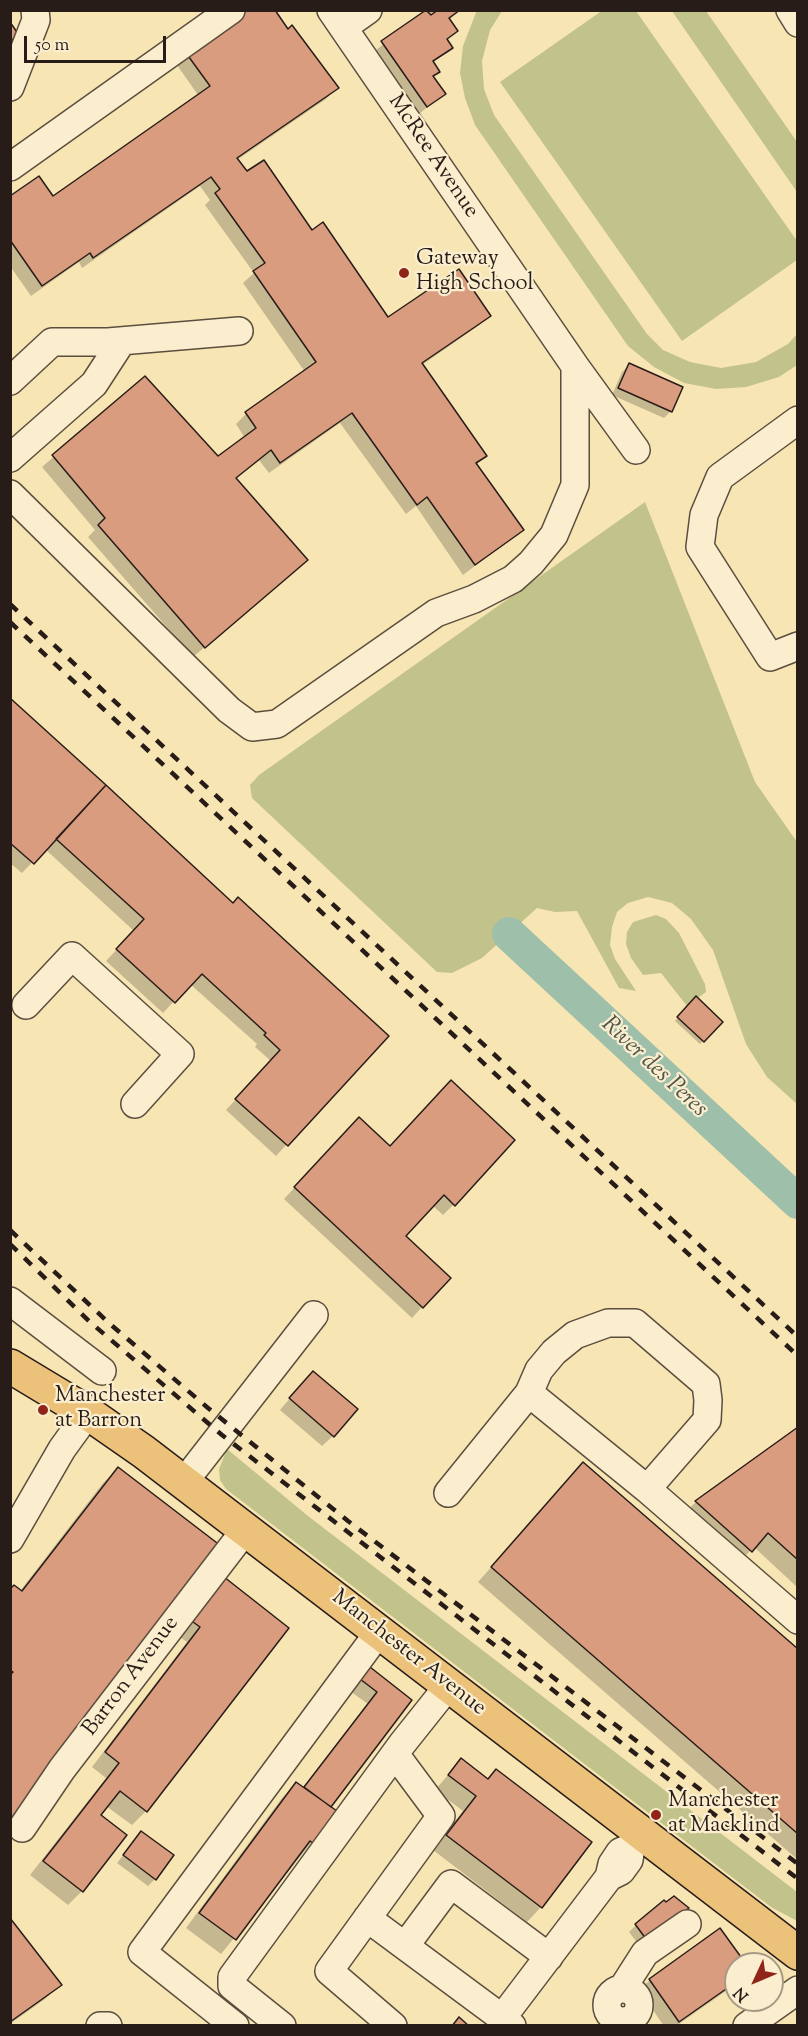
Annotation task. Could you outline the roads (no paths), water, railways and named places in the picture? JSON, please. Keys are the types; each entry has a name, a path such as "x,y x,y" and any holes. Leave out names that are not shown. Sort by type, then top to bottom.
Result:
{"main road":[{"name":"Manchester Avenue","path":"10,1366 88,1413 184,1482 449,1685 636,1840 798,1953"}],"street":[{"path":"10,87 36,20 35,10"},
{"path":"10,167 231,10"},
{"path":"338,19 368,10"},
{"path":"790,10 798,23"},
{"name":"McRee Avenue","path":"338,19 575,366 636,450"},
{"path":"10,381 51,342 122,341 239,331"},
{"path":"10,458 94,384 122,341"},
{"path":"10,494 229,710 252,727 277,724 436,614 513,579 531,563 554,535 575,485 575,366"},
{"path":"798,420 720,477 704,515 700,547 770,657 798,646"},
{"path":"23,1003 72,956 180,1054 135,1104"},
{"path":"10,1301 102,1371"},
{"path":"184,1482 314,1315"},
{"path":"448,1492 530,1393 539,1370 554,1352 575,1335 608,1323 635,1323 706,1384 708,1400 706,1420 647,1490"},
{"path":"530,1393 798,1620"},
{"path":"11,1539 62,1449 88,1413"},
{"name":"Barron Avenue","path":"21,1828 69,1760 246,1529"},
{"path":"235,2025 142,1952 379,1632"},
{"path":"282,2025 232,1986 232,1977 395,1754 449,1685"},
{"path":"393,2025 329,1971 441,1816 395,1754"},
{"path":"367,1918 507,2022 549,1957 609,1876 612,1864 620,1852 636,1840"},
{"path":"405,1946 451,1884 549,1957"},
{"path":"622,2023 632,2019 640,2006 633,1992 622,1989 645,1953 687,1924"},
{"path":"765,1928 798,1933"},
{"path":"751,2025 798,1990"},
{"path":"100,2025 108,2025"}],"waterway":[{"name":"River des Peres","path":"509,934 798,1202"}],"railway":[{"path":"10,604 798,1337"},
{"path":"10,622 798,1356"},
{"path":"10,1230 110,1324 208,1408 348,1521 798,1864"},
{"path":"10,1244 90,1322 222,1435 798,1879"}],"place":[{"name":"Gateway High School","path":"404,273"},
{"name":"Manchester at Barron","path":"43,1410"},
{"name":"Manchester at Macklind","path":"656,1815"}]}
